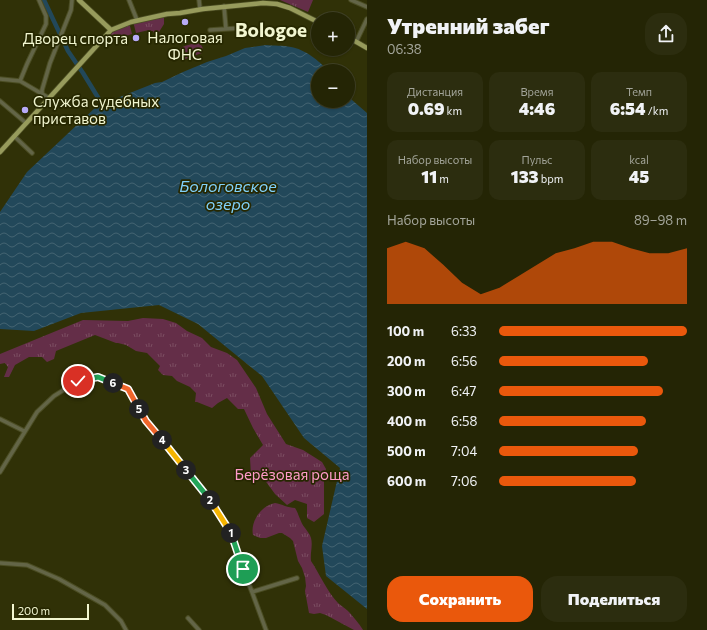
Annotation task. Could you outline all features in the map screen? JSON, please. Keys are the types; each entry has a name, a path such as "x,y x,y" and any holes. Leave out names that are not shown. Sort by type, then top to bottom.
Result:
{"main road":[{"path":"79,0 111,30"},
{"path":"0,152 111,30 137,20 200,9 263,1 290,8 311,18"},
{"path":"356,42 367,48"}],"street":[{"path":"20,81 26,64 46,24 46,16 39,0"},
{"path":"42,94 48,70 71,10 72,0"},
{"path":"130,0 137,20"},
{"path":"199,0 200,9"},
{"path":"351,0 367,7"},
{"path":"224,6 226,29"},
{"path":"356,42 367,19"},
{"path":"210,30 241,28"},
{"path":"0,79 20,81 49,98"},
{"path":"0,101 26,123"},
{"path":"14,136 32,153"},
{"path":"0,472 36,412 54,396 78,381 98,377 128,389 146,421 210,500 231,530 243,569 266,630"},
{"path":"0,419 24,431"},
{"path":"0,563 27,565 59,579 105,605 121,621 126,630"},
{"path":"252,592 297,578"},
{"path":"188,618 199,630"}],"green space":[{"path":"280,0 313,0 308,12"},
{"path":"164,16 164,24 159,32 154,33 153,31 149,30 136,33 133,21"},
{"path":"129,22 132,34 117,39 107,36 111,32"},
{"path":"197,43 202,46 202,53 185,59 179,57 178,53 180,48"},
{"name":"Берёзовая роща","path":"143,318 163,319 176,323 187,331 202,338 211,347 227,353 237,360 256,388 267,414 286,444 303,450 322,462 326,469 324,478 324,514 314,522 307,518 307,504 295,500 287,505 275,494 264,479 251,475 250,458 263,445 244,409 238,409 227,398 212,408 195,402 196,393 190,387 177,381 172,376 163,375 158,370 160,366 147,353 136,351 126,345 95,335 56,351 54,359 47,362 42,357 29,357 15,365 9,377 4,377 8,367 5,363 0,364 0,354 83,320 128,321"},
{"name":"Берёзовая роща","path":"275,503 295,508 311,538 311,561 334,599 347,610 359,623 363,630 354,630 320,613 309,613 305,591 305,577 298,561 293,541 282,533 266,538 260,538 253,535 253,524 258,514 270,504"}],"water":[{"name":"Бологовское озеро","path":"266,45 285,46 301,50 321,64 311,64 311,108 355,108 355,103 367,113 367,609 326,576 322,546 340,468 304,438 262,376 198,324 159,305 81,313 34,331 0,329 0,212 27,172 97,106 155,83 162,82 207,62 245,48"}],"waterway":[{"path":"44,0 68,51 102,104"}],"place":[{"name":"Налоговая ФНС","path":"185,22"},
{"name":"Дворец спорта","path":"136,38"},
{"name":"Служба судебных приставов","path":"25,110"}],"district":[{"name":"Bologoe","path":"271,29"}],"route":[{"path":"78,381 98,377 128,389 146,421 210,500 231,530 243,569"}]}
